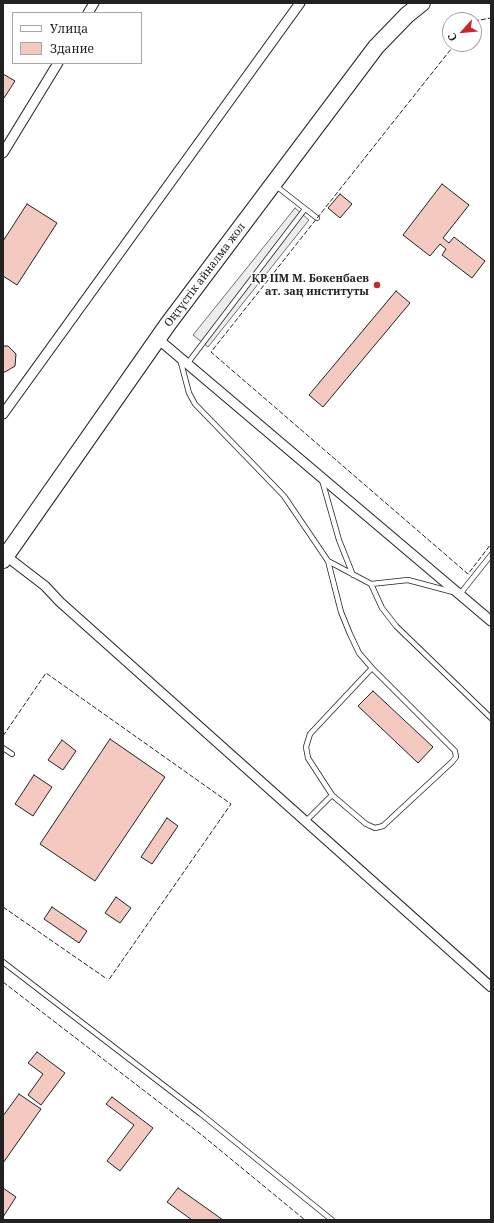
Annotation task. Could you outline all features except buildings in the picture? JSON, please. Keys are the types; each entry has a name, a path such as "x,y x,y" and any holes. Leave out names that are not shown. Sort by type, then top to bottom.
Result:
{"highway":[{"name":"Оңтүстік айналма жол","path":"5,558 158,338 376,46 407,15 422,3"}],"street":[{"path":"89,12 94,3"},
{"path":"3,414 300,3"},
{"path":"3,152 57,64"},
{"path":"158,338 184,362 461,594 491,621"},
{"path":"5,558 45,586 491,987"}],"lane":[{"path":"273,184 317,218"},
{"path":"305,209 184,362 189,393 195,404 284,496 328,561 341,612 359,653 372,668 455,751 456,757 452,762 383,826 376,828 366,824 332,795 308,758 306,747 310,734 372,668"},
{"path":"321,477 339,540 353,575"},
{"path":"328,561 371,584 408,580 461,594 491,555"},
{"path":"371,584 382,608 396,626 491,718"},
{"path":"3,748 12,754"},
{"path":"306,821 332,795"},
{"path":"3,962 201,1114 332,1220"}],"shaded area":[{"path":"295,208 309,220 208,347 193,335"}],"fence":[{"path":"482,20 491,18"},
{"path":"449,52 211,352 468,574 491,544"},
{"path":"3,736 46,673 231,804 108,981"},
{"path":"3,907 107,979"},
{"path":"3,982 203,1136 305,1220"}],"place":[{"name":"ҚР ІІМ М. Бөкенбаев ат. заң институты","path":"377,285"}]}
